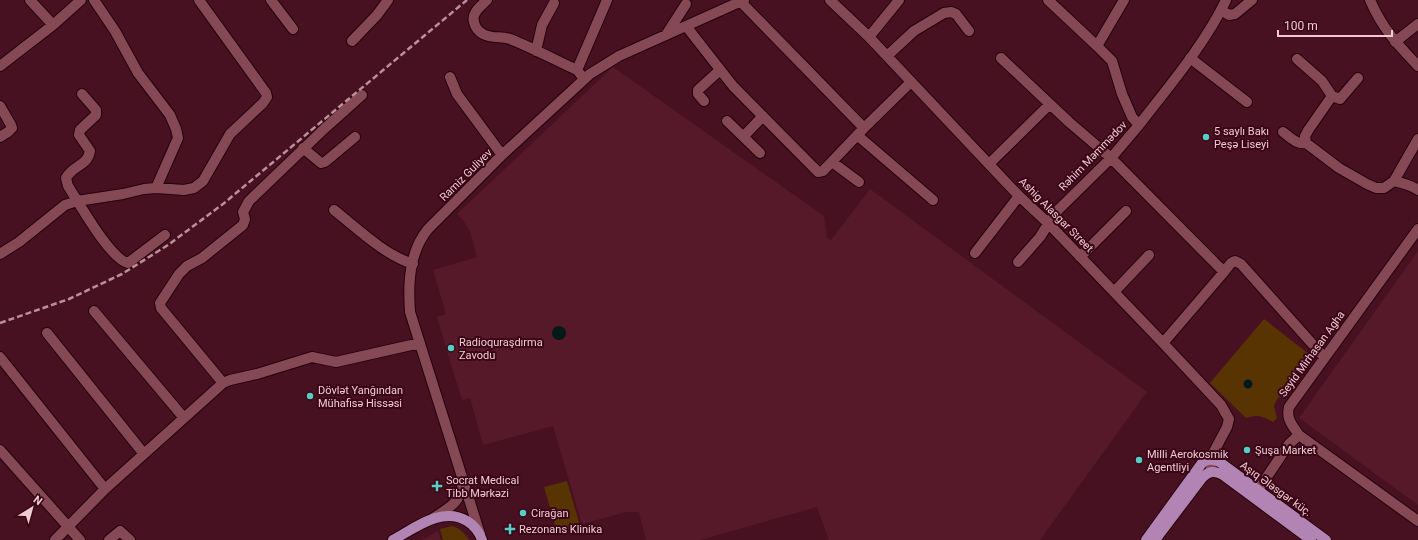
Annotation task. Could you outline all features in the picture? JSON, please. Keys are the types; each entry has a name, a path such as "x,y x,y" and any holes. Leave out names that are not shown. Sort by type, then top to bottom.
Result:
{"main road":[{"name":"Aşıq Ələsgər küç.","path":"1210,459 1221,463 1311,540"},
{"path":"1146,540 1198,468 1206,460 1210,459"},
{"name":"Aşıq Ələsgər küç.","path":"1213,471 1256,494 1326,540"},
{"path":"1155,540 1202,478 1208,472 1213,471"},
{"path":"393,540 431,520 444,516 458,517 471,523 482,539"}],"street":[{"path":"30,0 53,25"},
{"path":"1,62 53,25 81,0"},
{"path":"94,0 115,31 138,74 170,115 176,129 178,138 156,188"},
{"path":"0,254 19,242 65,205 77,201 123,194 144,189 156,188 184,190 194,188 203,181 230,134 263,104 267,97 266,92 199,0"},
{"path":"271,0 293,29"},
{"path":"352,41 377,15 388,0"},
{"path":"487,0 475,11 473,17 474,23 478,30 491,37 510,40 536,51 577,70 584,79"},
{"path":"577,70 607,0"},
{"name":"Ashig Alasgar Street","path":"830,0 869,37 1019,196 1048,223 1164,343 1221,406 1228,416 1227,427 1210,459"},
{"path":"869,37 899,0"},
{"name":"Rəhim Məmmədov","path":"1018,262 1040,237 1055,213 1111,158 1139,125 1132,116 1122,94 1112,61 1048,0"},
{"path":"1097,46 1124,0"},
{"path":"1139,125 1190,58 1226,0"},
{"path":"1221,10 1229,15 1235,14 1252,0"},
{"path":"1370,0 1383,27 1418,66"},
{"path":"742,1 860,131 933,200"},
{"name":"Ramiz Guliyev","path":"482,539 410,312 409,279 416,248 428,229 502,155 584,79 605,64 620,56 742,1"},
{"path":"536,51 542,25 554,3"},
{"path":"666,35 686,4"},
{"path":"887,56 914,31 944,13 951,12 956,14 969,31"},
{"path":"1395,42 1418,24"},
{"path":"686,26 733,86 818,172 823,171 860,131 911,82"},
{"path":"1001,58 1111,158 1224,272"},
{"path":"1190,58 1247,102"},
{"path":"1297,59 1322,81 1332,96 1340,99 1358,78"},
{"path":"704,101 698,94 698,90 720,70"},
{"path":"450,77 457,94 502,155"},
{"path":"82,94 96,110 96,115 80,130 79,135 90,151 89,158 71,171 66,178 68,186 111,251 122,262 128,263 165,236"},
{"path":"223,383 161,308 160,304 187,266 202,258 243,225 245,219 243,212 249,201 324,128 362,95"},
{"path":"1306,143 1305,136 1332,96"},
{"path":"989,164 1050,104"},
{"path":"0,106 12,128 0,137"},
{"path":"744,136 763,116"},
{"path":"727,121 760,152"},
{"path":"1283,132 1297,142 1302,144 1306,143 1339,168 1376,188 1384,188 1394,181 1417,144"},
{"path":"303,148 321,163 325,162 355,137"},
{"path":"832,162 859,182"},
{"path":"1394,181 1415,187 1418,190"},
{"path":"975,253 1019,196"},
{"path":"334,210 388,252 413,264"},
{"path":"1080,257 1126,211"},
{"name":"Seyid Mirhasan Agha","path":"1418,229 1324,357 1289,407 1287,414 1299,435 1418,522"},
{"path":"1114,292 1149,255"},
{"path":"1164,343 1235,261 1241,264 1324,357"},
{"path":"94,311 184,418"},
{"path":"46,333 144,454"},
{"path":"55,540 105,489 223,383 312,358 336,362 420,343"},
{"path":"0,357 105,489"},
{"path":"1256,494 1288,444 1299,435"},
{"path":"0,450 80,540"},
{"path":"1210,459 1213,471"},
{"path":"431,520 457,501 461,494 464,481"},
{"path":"108,540 120,531 130,540"}],"shaded area":[{"path":"613,67 824,216 827,238 831,240 870,189 1147,392 1040,540 829,540 817,507 700,540 646,540 639,512 626,512 582,524 553,426 483,445 470,398 462,400 437,317 446,314 433,270 477,257 471,234 464,221 457,214"},
{"path":"1418,251 1418,505 1299,418"},
{"path":"1264,319 1310,355 1276,401 1274,406 1277,418 1273,422 1260,416 1246,418 1210,383"},
{"path":"567,481 581,529 558,535 544,487"},
{"path":"452,526 462,531 469,540 443,540 440,529"},
{"path":"438,531 441,540 422,540"}],"water":[{"path":"559,326 564,328 566,333 564,338 559,340 554,338 552,333 554,328"},
{"path":"1248,379 1253,384 1248,389 1243,384"}],"railway":[{"path":"0,323 69,299 122,274 168,245 223,204 467,0"}],"place":[{"name":"5 saylı Bakı Peşə Liseyi","path":"1206,137"},
{"name":"Radioquraşdırma Zavodu","path":"451,348"},
{"name":"Dövlət Yanğından Mühafisə Hissəsi","path":"310,396"},
{"name":"Şuşa Market","path":"1247,450"},
{"name":"Milli Aerokosmik Agentliyi","path":"1139,460"},
{"name":"Socrat Medical Tibb Mərkəzi","path":"437,486"},
{"name":"Cirağan","path":"523,513"},
{"name":"Rezonans Klinika","path":"510,529"}]}
